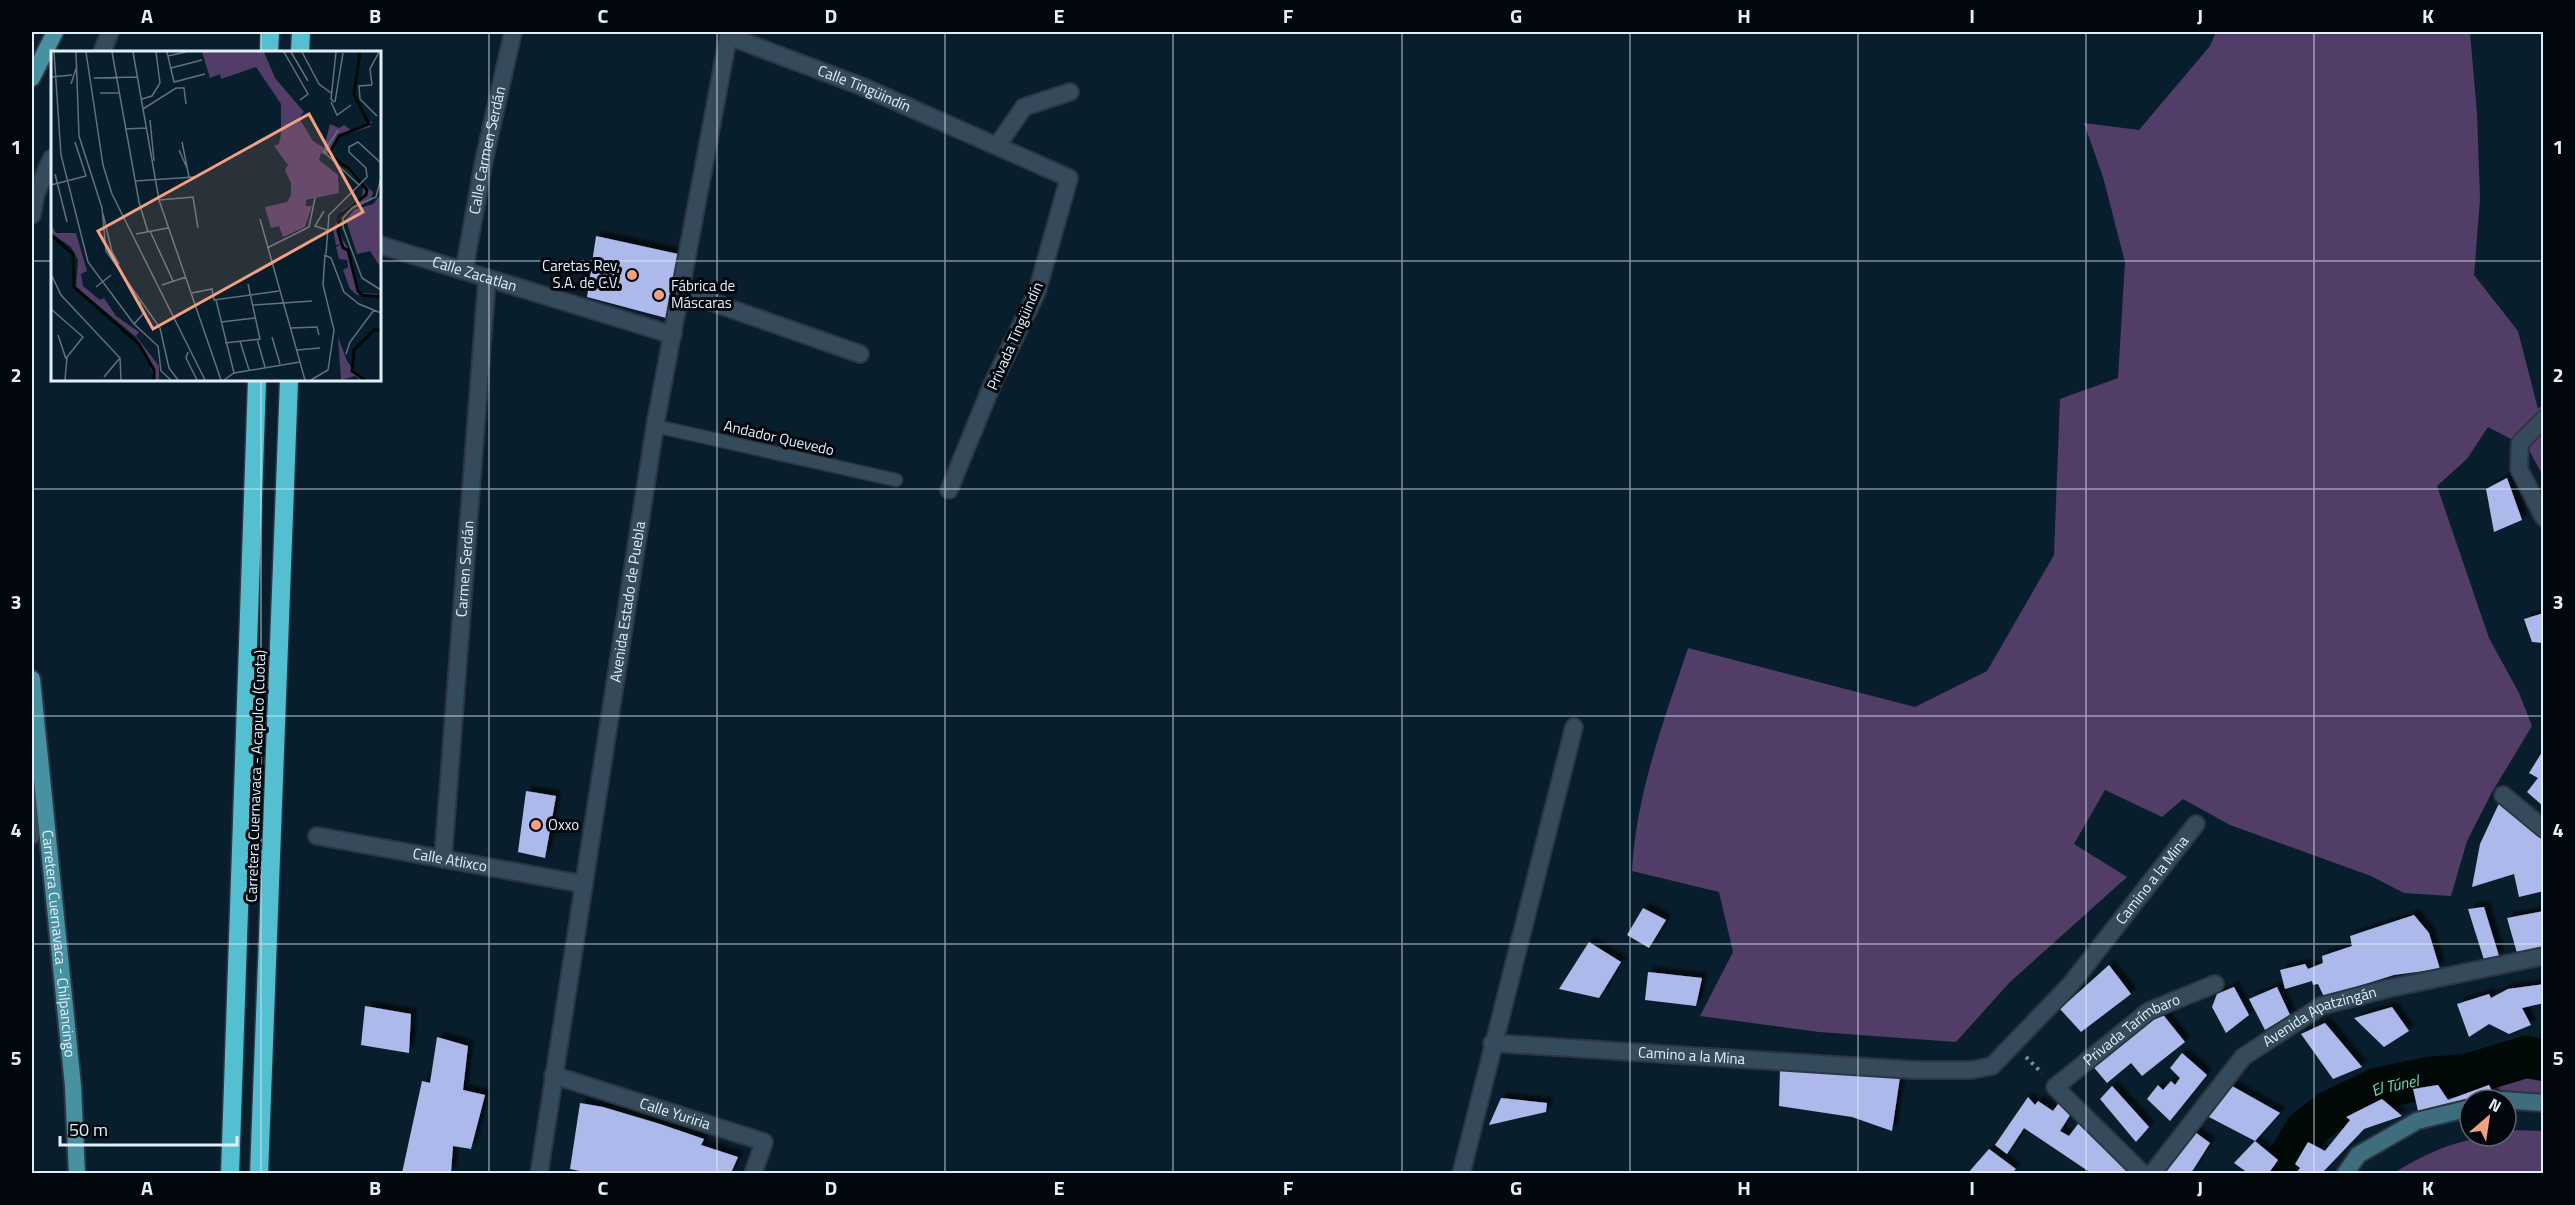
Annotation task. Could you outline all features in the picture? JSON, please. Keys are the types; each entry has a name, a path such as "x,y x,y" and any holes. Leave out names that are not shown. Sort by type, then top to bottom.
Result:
{"highway":[{"path":"269,51 270,32"},
{"path":"300,51 301,32"},
{"name":"Carretera Cuernavaca - Acapulco (Cuota)","path":"230,1173 257,381"},
{"name":"Carretera Cuernavaca - Acapulco (Cuota)","path":"259,1173 288,381"}],"main road":[{"path":"32,78 55,32"},
{"name":"Carretera Cuernavaca - Chilpancingo","path":"32,679 73,1086 77,1173"},
{"path":"2518,1101 2544,1103"},
{"path":"2345,1173 2358,1155 2417,1121 2458,1111"}],"street":[{"path":"102,51 110,32"},
{"name":"Calle Carmen Serdán","path":"464,271 484,160 513,32"},
{"name":"Calle Tingüindín","path":"728,34 861,86 1070,178"},
{"name":"Avenida Estado de Puebla","path":"539,1173 655,426 728,34"},
{"path":"997,146 1024,107 1070,92"},
{"path":"32,215 36,193 51,160"},
{"name":"Privada Tingüindín","path":"949,490 992,385 1037,292 1070,178"},
{"name":"Calle Zacatlan","path":"381,245 673,335"},
{"name":"Carmen Serdán","path":"443,859 487,279"},
{"path":"680,291 860,354"},
{"path":"2544,419 2520,443 2519,469 2544,518"},
{"path":"1461,1173 1492,1043 1574,727"},
{"path":"32,835 42,783"},
{"path":"2503,795 2544,829"},
{"name":"Camino a la Mina","path":"1492,1043 1914,1070 1971,1070 1992,1066 2072,984 2196,824"},
{"name":"Calle Atlixco","path":"317,836 583,884"},
{"name":"Avenida Apatzingán","path":"2152,1173 2243,1058 2321,1006 2386,989 2544,956"},
{"name":"Privada Tarímbaro","path":"2055,1087 2149,1011 2215,984"},
{"name":"Calle Yuriria","path":"553,1075 764,1142 753,1173"},
{"path":"2055,1087 2143,1173"}],"lane":[{"name":"Andador Quevedo","path":"655,426 896,480"}],"path":[{"path":"2014,1045 2055,1087"}],"shaded area":[{"path":"2216,32 2470,32 2477,114 2480,199 2474,275 2518,331 2538,409 2543,404 2544,478 2528,448 2488,427 2467,459 2437,486 2489,638 2519,693 2532,726 2492,792 2467,841 2451,896 2404,893 2371,876 2230,825 2183,799 2162,817 2105,790 2074,844 2127,877 2009,983 1956,1042 1819,1032 1700,1016 1733,952 1719,892 1632,871 1645,785 1688,648 1915,707 1987,671 2054,555 2060,399 2118,378 2125,262 2103,177 2084,123 2139,130 2210,46"},
{"path":"2524,1045 2543,1048 2543,1095 2518,1097 2518,1088 2490,1088 2489,1085 2481,1088 2458,1088 2458,1096 2448,1100 2438,1085 2390,1097 2346,1117 2339,1111 2308,1142 2295,1163 2300,1168 2296,1173 2269,1174 2307,1114 2382,1079 2458,1064"},
{"path":"2518,1130 2543,1131 2543,1173 2394,1173 2447,1146 2458,1143 2458,1148 2518,1148"}],"building":[{"name":"Caretas Rev, S.A. de C.V.","path":"596,236 678,254 666,318 587,297"},
{"path":"2507,478 2522,520 2494,532 2486,489"},
{"path":"2544,613 2544,643 2532,642 2524,619"},
{"path":"2544,749 2544,807 2527,792 2538,778 2529,773"},
{"path":"526,791 556,796 545,858 518,852"},
{"path":"2502,797 2544,838 2544,891 2519,897 2514,874 2472,887 2480,844"},
{"path":"2484,907 2499,956 2484,960 2468,909"},
{"path":"1643,908 1666,920 1649,948 1627,935"},
{"path":"2544,911 2544,946 2517,953 2507,918"},
{"path":"2414,915 2429,933 2440,969 2394,975 2324,997 2318,984 2313,985 2312,981 2285,989 2280,970 2305,964 2308,969 2323,963 2322,956 2352,946 2350,936"},
{"path":"1589,942 1621,962 1599,998 1559,989"},
{"path":"2109,965 2131,994 2081,1032 2060,1009"},
{"path":"1648,972 1702,978 1696,1006 1645,1000"},
{"path":"2544,984 2544,1003 2522,1008 2531,1025 2509,1034 2489,1024 2469,1037 2457,1004 2489,994 2491,998 2508,989"},
{"path":"2234,987 2249,1015 2226,1033 2212,1007 2217,994"},
{"path":"2277,987 2290,1015 2265,1030 2249,999"},
{"path":"365,1006 411,1014 409,1053 361,1045"},
{"path":"2392,1007 2409,1031 2384,1047 2354,1018"},
{"path":"2160,1011 2185,1042 2142,1076 2131,1063 2107,1083 2091,1064"},
{"path":"2325,1023 2362,1067 2333,1079 2301,1034"},
{"path":"437,1037 468,1046 463,1090 485,1095 471,1149 453,1146 451,1173 402,1173 422,1081 430,1083"},
{"path":"2182,1053 2207,1075 2170,1121 2147,1099 2158,1085 2163,1090 2171,1081 2175,1085 2180,1078 2170,1068"},
{"path":"1780,1069 1900,1077 1892,1131 1852,1117 1779,1106"},
{"path":"2438,1085 2448,1100 2458,1096 2458,1104 2418,1111 2413,1089"},
{"path":"2112,1086 2149,1127 2136,1142 2100,1099"},
{"path":"2232,1086 2280,1113 2255,1141 2207,1116"},
{"path":"2028,1097 2035,1105 2038,1101 2053,1111 2061,1100 2072,1112 2060,1131 2069,1136 2081,1120 2130,1170 2128,1173 2091,1173 2024,1128 2007,1154 1995,1145"},
{"path":"1501,1098 1547,1103 1546,1112 1489,1125"},
{"path":"2382,1099 2402,1116 2364,1129 2322,1173 2296,1173 2300,1168 2295,1164 2308,1142 2325,1151 2350,1120 2346,1117"},
{"path":"580,1103 603,1107 704,1139 701,1145 738,1157 731,1173 589,1173 570,1169"},
{"path":"2195,1132 2210,1143 2191,1173 2161,1173"},
{"path":"2255,1141 2278,1160 2269,1173 2248,1173 2234,1163"},
{"path":"1989,1149 2016,1169 2012,1173 1968,1173"}],"waterway":[{"name":"El Túnel","path":"2280,1174 2305,1131 2329,1112 2379,1088 2428,1078 2466,1075 2526,1057 2544,1060"}],"place":[{"name":"Caretas Rev, S.A. de C.V.","path":"632,275"},
{"name":"Fábrica de Máscaras","path":"659,295"},
{"name":"Oxxo","path":"536,825"}]}
